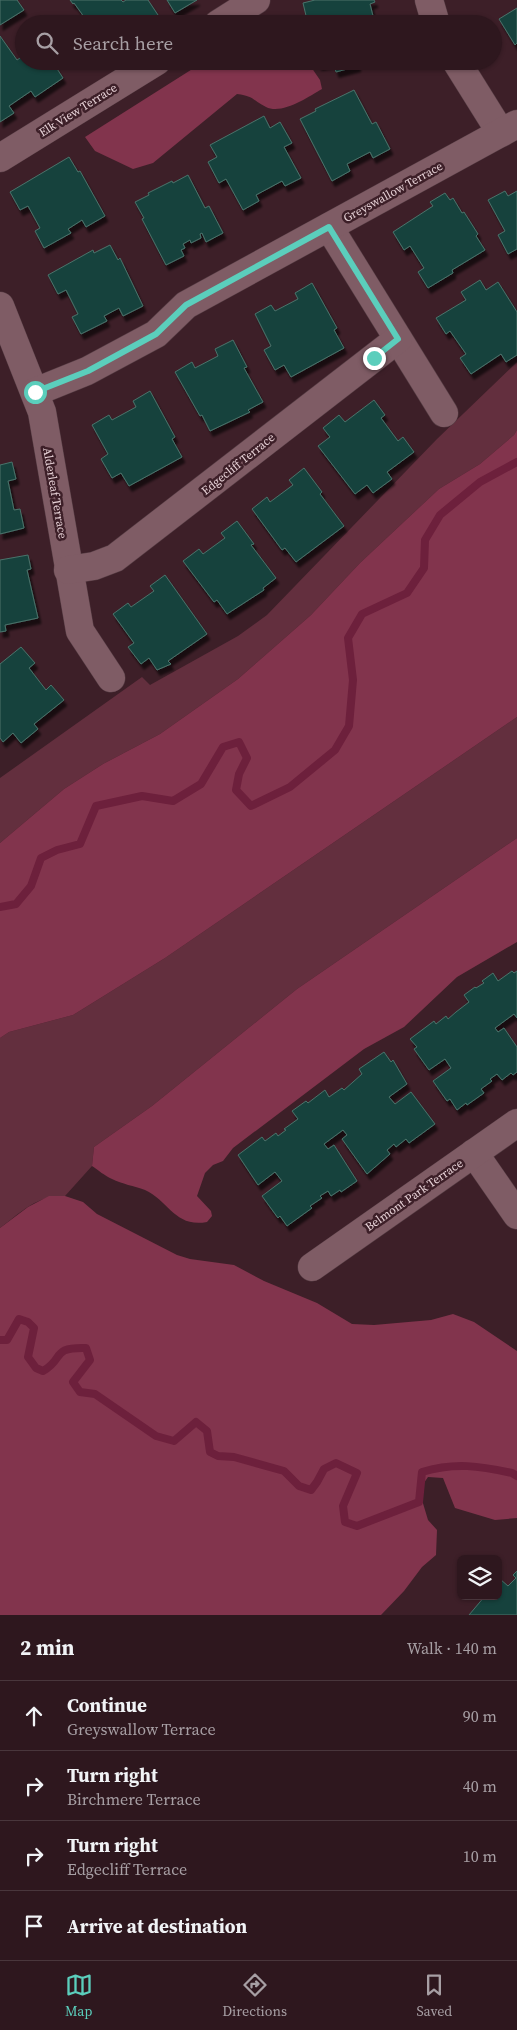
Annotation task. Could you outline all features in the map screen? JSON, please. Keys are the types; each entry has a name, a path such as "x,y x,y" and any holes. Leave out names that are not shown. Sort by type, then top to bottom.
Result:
{"street":[{"path":"232,15 256,0"},
{"path":"429,0 433,15"},
{"name":"Elk View Terrace","path":"0,158 142,70"},
{"path":"463,70 509,129"},
{"name":"Greyswallow Terrace","path":"35,392 88,371 156,334 186,305 509,129"},
{"path":"329,227 444,413"},
{"name":"Alderleaf Terrace","path":"0,306 42,412 80,631 111,678"},
{"name":"Edgecliff Terrace","path":"68,570 94,566 115,558 398,339"},
{"name":"Belmont Park Terrace","path":"312,1266 517,1123"},
{"path":"474,1153 517,1214"}],"shaded area":[{"path":"191,70 313,70 320,80 322,89 295,104 280,109 266,107 250,97 237,94 153,163 133,169 95,151 85,137"},
{"path":"517,362 517,430 514,435 480,464 439,489 360,563 311,615 238,679 160,734 103,764 64,789 0,843 0,778 142,677 150,685 238,636 267,615 437,439"},
{"path":"517,430 517,717 165,958 73,1015 9,1032 0,1038 0,843 64,789 103,764 160,734 238,679 311,615 360,563 439,489 480,464 514,435"},
{"path":"517,717 517,838 297,989 152,1106 94,1147 92,1166 65,1196 37,1202 23,1210 0,1228 0,1038 9,1032 73,1015 165,958"},
{"path":"517,838 517,942 457,977 404,1027 364,1049 233,1148 223,1161 213,1165 205,1173 197,1196 211,1211 212,1216 207,1222 196,1223 187,1221 145,1190 112,1179 92,1166 94,1147 152,1106 297,989"},
{"path":"49,1196 65,1196 83,1202 97,1214 177,1255 190,1259 234,1265 264,1281 317,1303 352,1324 374,1325 431,1320 453,1314 474,1322 517,1351 517,1518 495,1520 455,1508 443,1478 428,1477 419,1490 428,1520 437,1530 436,1555 422,1567 404,1591 381,1615 0,1615 0,1228 28,1207"}],"building":[{"path":"0,0 17,0 24,10 0,25"},
{"path":"70,0 121,0 123,2 126,0 148,0 158,15 83,15"},
{"path":"167,0 197,0 175,13"},
{"path":"315,0 374,0 375,2 370,4 373,15 306,15 303,3"},
{"path":"517,8 517,43 515,45 502,24 502,17"},
{"path":"0,36 15,57 15,70 58,70 63,78 35,97 31,91 9,106 14,113 0,122"},
{"path":"354,90 372,124 376,122 390,149 373,158 370,152 347,164 350,171 332,181 300,119 316,111 315,109"},
{"path":"264,116 270,128 280,122 292,143 284,147 301,178 285,186 282,181 256,195 259,201 243,210 226,179 219,183 208,162 217,157 210,145"},
{"path":"69,157 78,172 80,171 105,216 86,227 82,220 68,229 71,233 44,248 35,231 40,228 28,206 20,210 10,192"},
{"path":"188,175 205,208 209,206 223,233 206,242 202,233 200,234 201,238 191,243 190,240 183,244 185,248 181,250 184,256 166,265 135,202 149,195 148,193"},
{"path":"505,191 508,196 517,191 517,249 508,254 498,235 505,231 488,200"},
{"path":"445,193 450,200 453,198 462,213 464,212 478,234 476,236 485,250 452,270 453,273 428,288 418,272 424,268 410,246 404,250 393,232 433,206 430,202"},
{"path":"110,245 118,260 120,258 143,306 123,316 119,308 104,316 107,321 81,334 72,317 78,314 66,290 58,294 48,275 93,250 94,253"},
{"path":"480,280 486,290 498,282 517,312 517,355 506,362 501,354 471,374 460,358 466,354 450,331 446,334 436,318 466,300 461,292"},
{"path":"312,283 337,328 334,330 344,348 291,377 284,365 275,370 264,350 271,346 255,314 271,305 275,311 298,299 295,293"},
{"path":"233,340 247,367 244,368 263,402 248,410 250,412 210,431 175,372 192,362 195,368 218,356 215,349"},
{"path":"150,391 175,437 172,439 182,457 129,486 121,473 112,478 101,459 108,454 92,425 109,415 112,420 136,407 133,401"},
{"path":"374,400 385,415 381,418 398,441 403,437 414,452 387,472 392,479 373,493 367,485 355,494 318,446 330,437 323,428 339,415 345,422"},
{"path":"12,462 16,479 8,481 14,510 20,509 24,528 0,534 0,465"},
{"path":"304,468 322,492 320,494 344,526 296,562 285,548 282,550 252,509 267,497 270,502 293,485 289,480"},
{"path":"237,521 254,544 251,545 276,578 263,588 264,590 227,614 217,600 214,602 183,561 199,549 203,554 225,538 221,533"},
{"path":"28,555 31,569 27,570 38,618 5,625 6,631 0,632 0,560"},
{"path":"165,575 207,634 168,661 171,664 157,670 149,658 141,664 128,647 134,643 113,614 128,603 131,607 154,591 150,586"},
{"path":"21,647 35,663 29,668 46,690 51,685 64,700 34,724 38,729 21,743 13,733 3,742 0,738 0,664"},
{"path":"512,971 514,973 517,971 517,1018 514,1014 495,1028 498,1032 504,1028 517,1047 517,1072 513,1075 511,1073 502,1080 497,1074 490,1079 492,1081 481,1089 484,1093 457,1110 450,1099 447,1101 433,1081 451,1068 445,1059 429,1070 414,1049 417,1047 410,1039 434,1021 436,1024 446,1016 448,1019 469,1002 464,995 484,983 482,981 493,973 498,981"},
{"path":"384,1052 391,1062 393,1060 407,1084 389,1097 395,1104 411,1092 435,1124 409,1143 406,1139 396,1147 394,1144 387,1150 390,1154 367,1174 342,1139 347,1135 343,1130 324,1144 328,1149 334,1145 357,1181 341,1192 340,1190 331,1196 328,1191 320,1196 322,1198 310,1206 312,1208 287,1226 280,1216 278,1218 262,1196 282,1181 275,1172 258,1185 238,1155 262,1137 265,1141 276,1133 278,1136 286,1130 284,1129 298,1119 292,1111 306,1101 308,1103 325,1090 329,1097 342,1088 344,1090 362,1074 359,1069"},
{"path":"517,1571 517,1615 469,1615 482,1600 502,1600 502,1581 508,1586 516,1578 513,1575"}],"waterway":[{"path":"0,907 16,904 31,886 41,858 57,850 80,844 96,806 142,796 173,801 201,784 223,747 239,742 247,758 239,774 236,790 251,806 290,787 335,750 349,726 353,680 348,638 362,614 407,593 424,568 425,540 440,515 480,482 517,462"},
{"path":"0,1340 7,1340 19,1319 28,1322 34,1328 28,1357 36,1368 43,1371 50,1367 59,1355 67,1349 86,1348 90,1360 73,1382 80,1392 95,1394 156,1436 174,1441 196,1422 207,1431 210,1452 218,1456 234,1457 284,1471 299,1486 311,1490 324,1469 336,1463 357,1473 343,1506 345,1522 357,1526 419,1502 422,1472 445,1467 467,1466 512,1473 517,1476"}],"route":[{"path":"35,392 88,371 156,334 186,305 329,227 398,339 374,358"}]}
